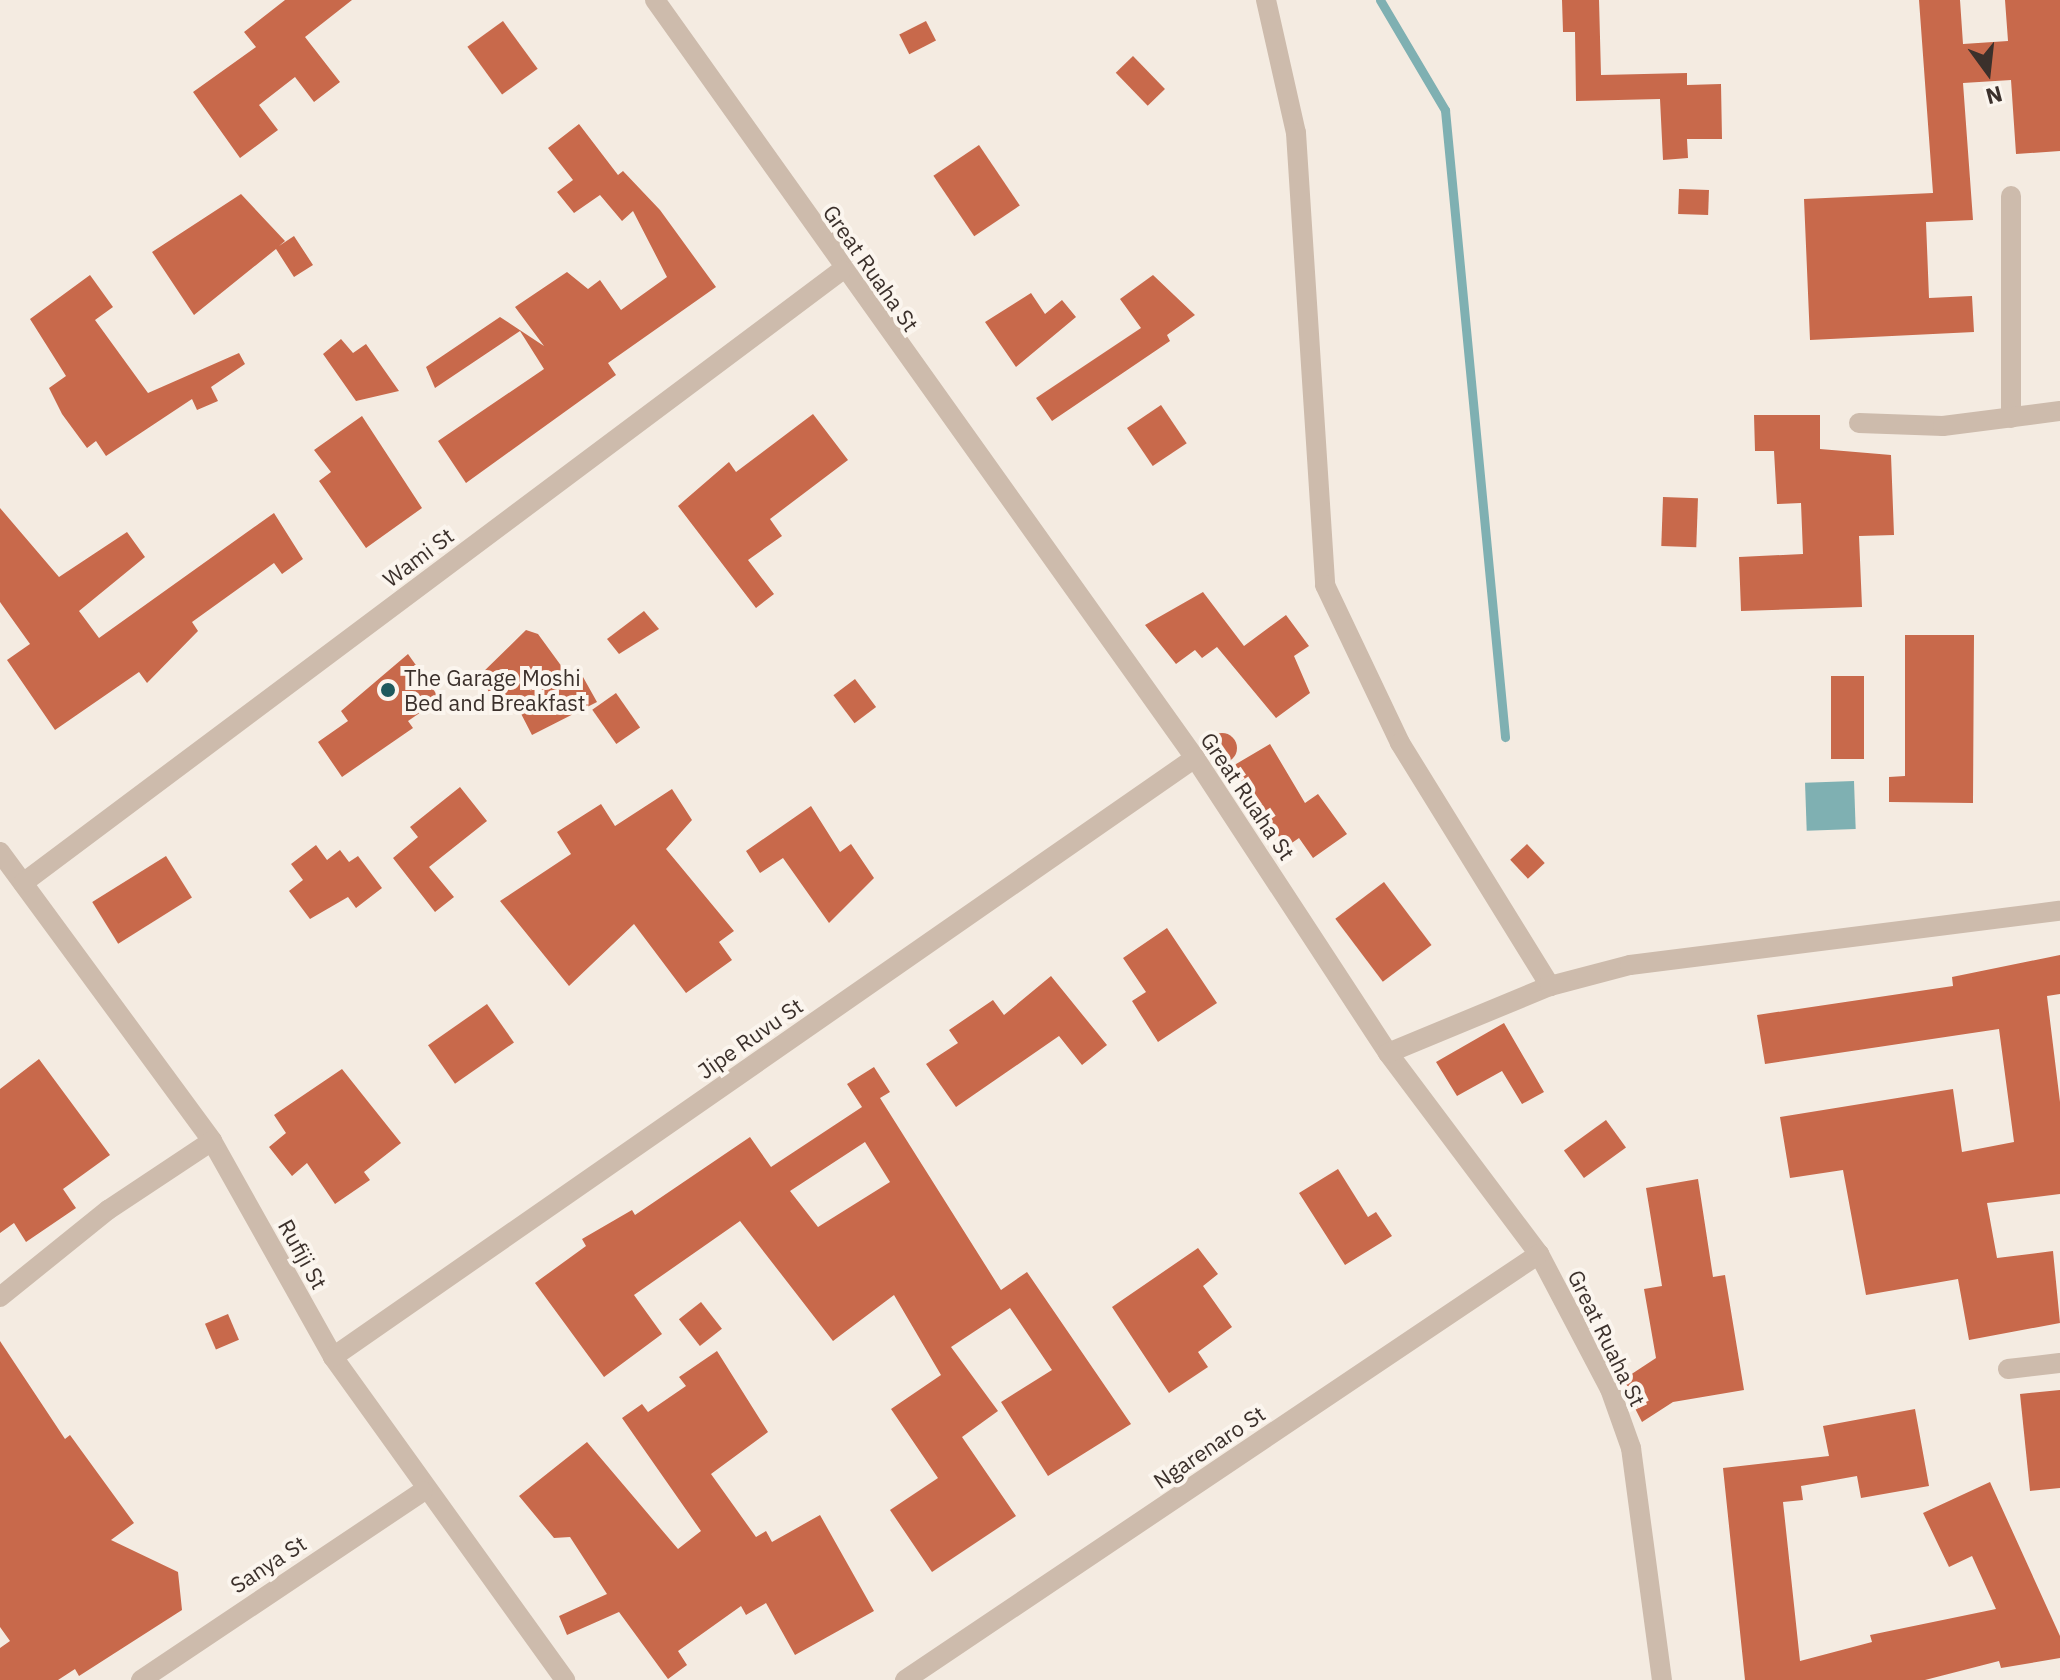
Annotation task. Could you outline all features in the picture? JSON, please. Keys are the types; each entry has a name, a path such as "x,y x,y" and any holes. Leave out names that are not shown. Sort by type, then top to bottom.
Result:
{"street":[{"name":"Great Ruaha St","path":"655,0 842,270 1195,758 1388,1053 1539,1254 1610,1389 1631,1448 1662,1680"},
{"path":"1266,0 1296,133 1325,585 1400,743 1550,986"},
{"path":"2011,196 2011,418"},
{"name":"Wami St","path":"23,883 842,270"},
{"path":"1859,423 1943,426 2060,411"},
{"name":"Jipe Ruvu St","path":"333,1357 1195,758"},
{"name":"Rufiji St","path":"0,852 212,1141 333,1357 423,1491 565,1680"},
{"path":"1388,1053 1550,986 1736,947 2060,911"},
{"path":"0,1297 108,1210 212,1141"},
{"name":"Ngarenaro St","path":"905,1680 1539,1254"},
{"path":"2008,1369 2060,1363"},
{"name":"Sanya St","path":"141,1680 423,1491"}],"water":[{"path":"1854,781 1856,829 1807,831 1805,783"}],"building":[{"path":"285,0 352,0 305,37 340,82 314,102 295,77 259,105 278,130 240,158 193,92 256,47 244,32"},
{"path":"1562,0 1599,0 1601,75 1687,73 1687,85 1721,84 1722,139 1687,139 1688,158 1663,160 1660,99 1576,101 1575,32 1563,32"},
{"path":"1919,0 1960,0 1963,44 2008,41 2005,0 2060,0 2060,151 2016,154 2011,80 1963,83 1973,220 1926,222 1929,298 1972,296 1974,332 1810,340 1804,199 1933,193"},
{"path":"503,21 538,69 502,95 467,47"},
{"path":"926,21 936,41 909,54 899,35"},
{"path":"1133,56 1165,89 1148,106 1116,73"},
{"path":"579,124 618,175 623,171 660,210 716,287 608,363 616,375 466,483 438,441 544,369 520,331 435,388 426,367 500,317 544,346 515,307 567,272 588,289 600,280 621,310 667,277 633,211 622,221 600,195 574,213 557,192 573,180 548,148"},
{"path":"979,145 1020,206 974,236 933,176"},
{"path":"1679,189 1709,190 1708,215 1678,214"},
{"path":"241,194 285,241 279,246 294,236 313,265 294,277 276,249 194,315 152,252"},
{"path":"90,275 113,307 95,320 148,393 239,353 245,364 211,387 218,401 197,410 192,399 106,456 96,441 87,448 62,414 49,388 66,376 30,319"},
{"path":"1153,275 1195,315 1167,335 1170,341 1052,421 1036,398 1141,328 1120,299"},
{"path":"1031,293 1045,314 1062,300 1076,317 1016,367 985,322"},
{"path":"341,339 353,353 366,344 399,391 356,401 323,354"},
{"path":"1161,405 1187,443 1153,466 1127,428"},
{"path":"813,414 848,460 770,519 782,536 748,560 774,594 756,608 678,506 729,462 736,472"},
{"path":"1754,415 1820,415 1820,449 1891,455 1894,535 1859,536 1862,607 1741,611 1739,557 1803,554 1801,503 1777,504 1774,451 1755,451"},
{"path":"362,416 422,508 366,548 319,481 331,472 314,450"},
{"path":"1663,497 1698,498 1696,547 1661,546"},
{"path":"0,508 59,577 127,532 145,557 79,611 99,638 274,513 303,559 282,574 274,563 192,622 198,631 147,683 139,672 55,730 7,660 30,644 0,602"},
{"path":"1203,592 1244,646 1286,615 1309,646 1294,656 1310,693 1276,718 1217,647 1202,658 1195,650 1176,664 1145,625"},
{"path":"644,611 659,629 619,654 607,639"},
{"path":"526,630 538,634 573,682 583,677 597,702 532,735 515,702 503,711 478,677"},
{"path":"1905,635 1974,635 1973,803 1889,802 1889,777 1905,776"},
{"path":"408,654 440,699 408,721 413,728 342,777 318,742 348,721 341,711"},
{"path":"1831,676 1864,676 1864,759 1831,759"},
{"path":"855,679 876,707 855,723 833,695"},
{"path":"616,693 640,727 616,744 592,710"},
{"path":"1222,733 1233,737 1237,748 1233,759 1222,763 1211,759 1207,748 1211,737"},
{"path":"1270,744 1305,803 1318,794 1347,834 1313,858 1299,838 1286,847 1231,767"},
{"path":"460,787 487,821 429,867 454,897 435,912 393,858 418,837 410,827"},
{"path":"672,789 692,820 666,849 734,931 719,942 732,960 686,993 634,924 569,986 500,901 571,854 557,832 601,804 615,826"},
{"path":"811,806 840,852 851,844 874,878 829,923 783,858 760,873 746,851"},
{"path":"1527,844 1545,863 1528,879 1510,860"},
{"path":"316,845 327,860 340,850 349,862 358,856 382,888 356,908 348,897 310,919 289,891 303,880 291,864"},
{"path":"166,856 192,898 118,944 92,902"},
{"path":"1384,882 1432,945 1383,982 1335,919"},
{"path":"1167,928 1217,1003 1158,1042 1132,1001 1146,992 1123,958"},
{"path":"2060,955 2060,994 2047,996 2060,1102 2060,1194 1987,1203 1997,1258 2053,1251 2060,1323 1969,1340 1958,1279 1866,1295 1843,1170 1790,1178 1780,1117 1953,1089 1962,1152 2014,1142 1999,1029 1765,1064 1757,1015 1953,986 1952,977"},
{"path":"1051,976 1107,1045 1082,1065 1059,1036 956,1107 926,1064 958,1043 949,1030 993,1000 1004,1015"},
{"path":"487,1004 514,1043 455,1084 428,1045"},
{"path":"1504,1023 1544,1092 1522,1104 1502,1071 1457,1096 1436,1062"},
{"path":"39,1059 110,1155 63,1189 76,1208 26,1242 14,1223 0,1233 0,1089"},
{"path":"874,1067 890,1092 880,1098 1001,1290 1027,1272 1131,1424 1048,1476 1001,1402 1052,1370 1010,1308 951,1347 998,1411 962,1437 1016,1516 932,1572 890,1510 938,1478 891,1409 941,1375 894,1295 833,1341 740,1221 634,1295 662,1334 604,1377 535,1283 586,1246 582,1239 632,1210 635,1215 750,1137 771,1167 862,1107 847,1084","holes":["865,1142 890,1182 818,1227 790,1191"]},
{"path":"342,1069 401,1143 364,1172 370,1180 335,1204 307,1163 292,1176 269,1147 286,1133 274,1115"},
{"path":"1606,1120 1626,1148 1584,1178 1564,1151"},
{"path":"1338,1169 1368,1217 1376,1212 1392,1236 1345,1265 1299,1193"},
{"path":"1698,1179 1713,1277 1725,1275 1744,1390 1673,1402 1642,1422 1621,1381 1656,1358 1644,1289 1662,1286 1646,1188"},
{"path":"1198,1248 1218,1274 1203,1286 1232,1327 1198,1352 1208,1367 1169,1393 1112,1307"},
{"path":"701,1302 722,1329 700,1346 679,1319"},
{"path":"228,1314 239,1340 216,1350 205,1324"},
{"path":"0,1341 65,1439 70,1435 134,1523 111,1540 178,1572 182,1610 79,1676 75,1669 58,1680 0,1680 0,1648 10,1641 0,1627"},
{"path":"717,1351 768,1432 711,1474 756,1537 766,1531 772,1542 820,1515 874,1611 795,1655 766,1603 746,1615 741,1606 678,1651 687,1665 668,1679 619,1612 567,1635 559,1616 607,1594 570,1537 554,1538 519,1496 587,1442 678,1549 701,1531 622,1418 642,1404 648,1412 686,1386 679,1377"},
{"path":"2060,1390 2060,1488 2030,1491 2020,1394"},
{"path":"1915,1409 1929,1486 1861,1498 1857,1476 1801,1486 1803,1500 1783,1502 1800,1661 1872,1642 1870,1635 1996,1609 1972,1556 1949,1567 1923,1513 1990,1482 2060,1636 2060,1658 2001,1668 1999,1661 1925,1680 1745,1680 1723,1468 1829,1456 1823,1426"}],"waterway":[{"path":"1380,0 1445,110 1505,737"}],"place":[{"name":"The Garage Moshi Bed and Breakfast","path":"388,690"}]}
